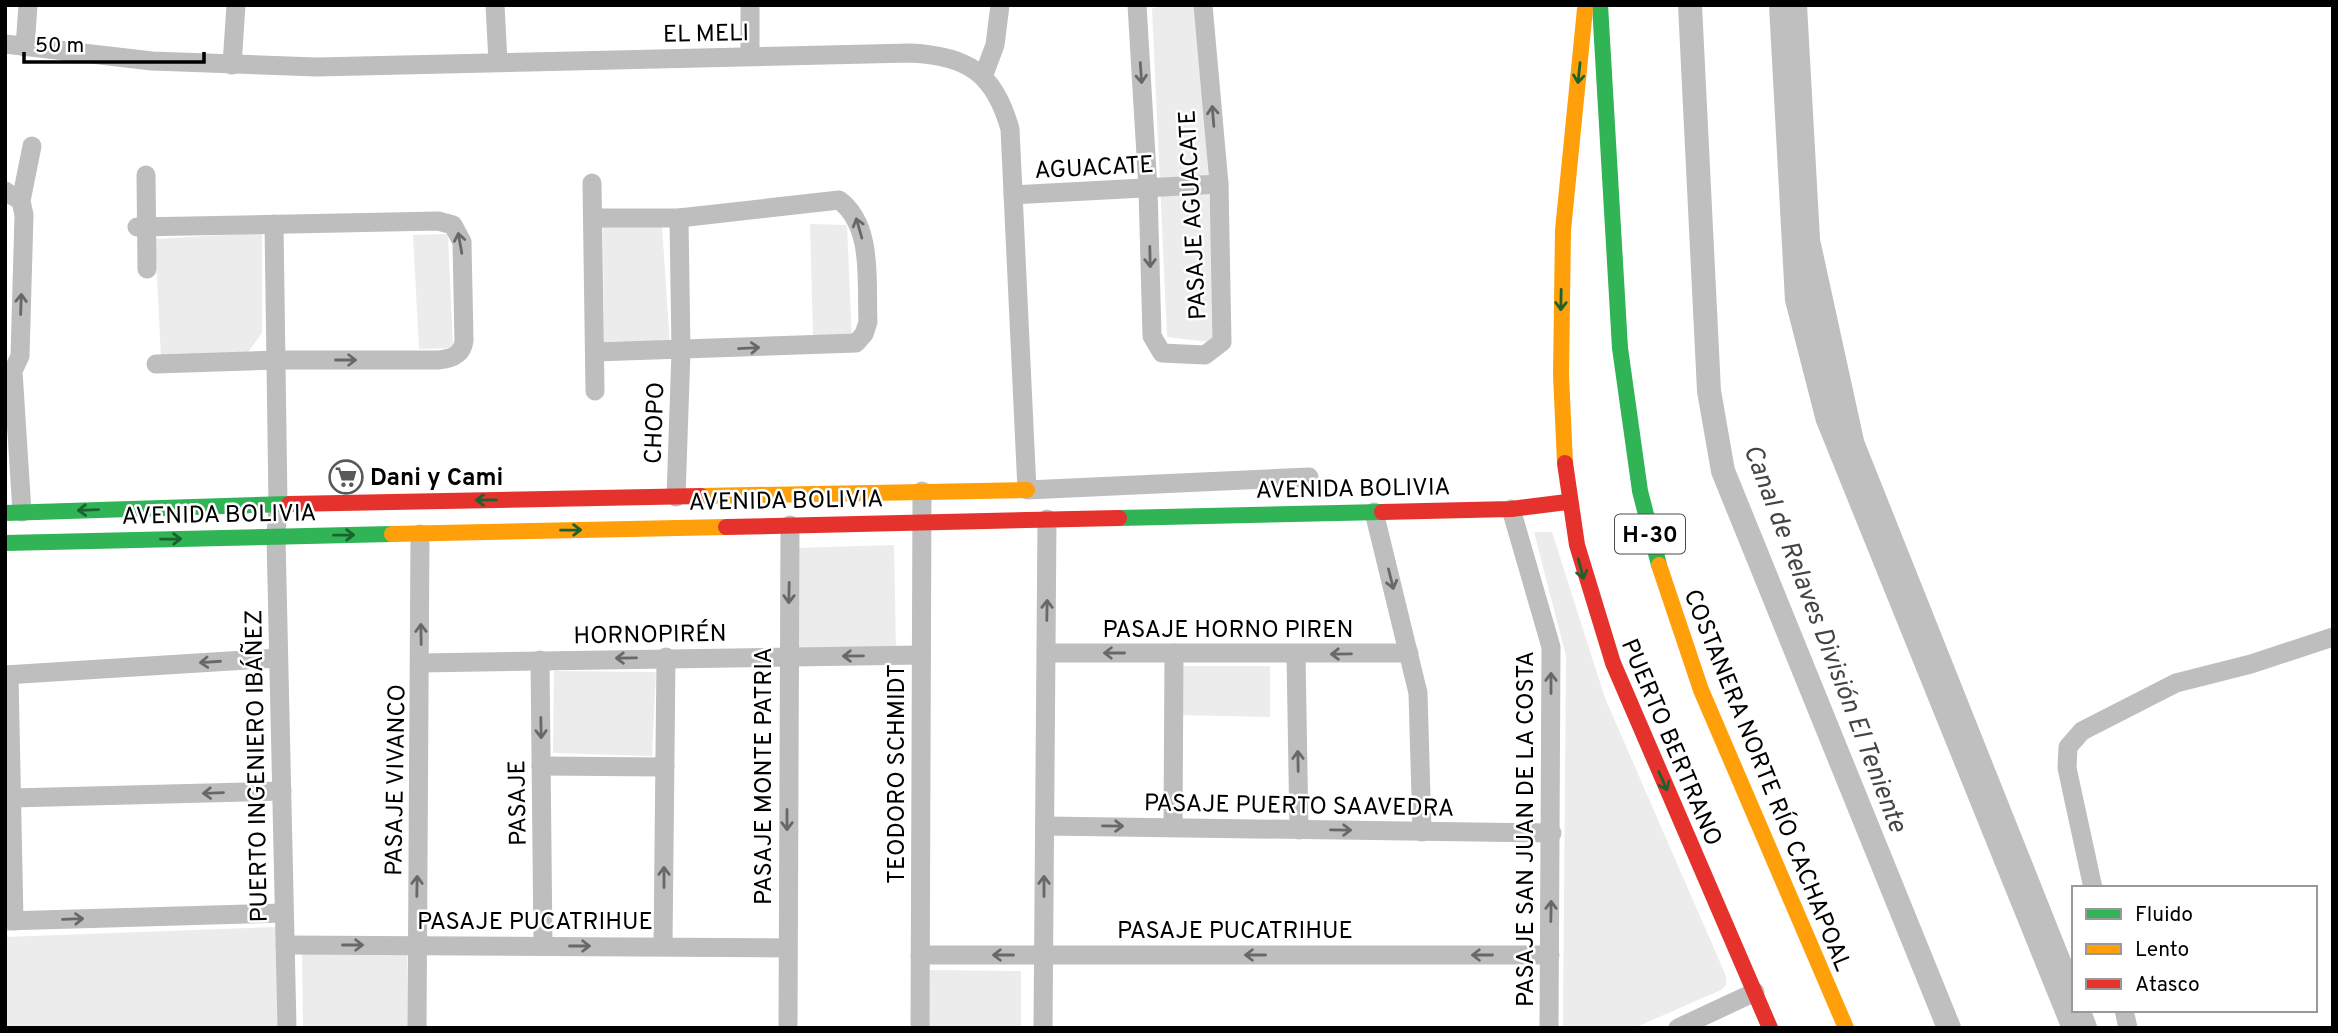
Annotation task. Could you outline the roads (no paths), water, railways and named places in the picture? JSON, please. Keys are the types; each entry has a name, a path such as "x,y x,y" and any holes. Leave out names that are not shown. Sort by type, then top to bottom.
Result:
{"street":[{"path":"15,45 28,5"},
{"path":"232,65 236,5"},
{"path":"495,5 498,62"},
{"path":"750,5 750,56"},
{"path":"983,77 995,45 1000,5"},
{"name":"PASAJE AGUACATE","path":"1137,5 1155,345 1162,353 1205,355 1222,342 1219,184 1203,5"},
{"name":"PUERTO BERTRANO","path":"1586,5 1563,230 1561,375 1567,502 1586,586 1616,671 1770,1028"},
{"name":"COSTANERA NORTE RÍO CACHAPOAL","path":"1600,5 1620,348 1633,450 1650,536 1702,690 1846,1028"},
{"name":"EL MELI","path":"15,45 152,61 317,67 750,56 945,55 965,64 983,77 1002,106 1010,129 1027,490"},
{"path":"13,513 9,371 20,356 13,196 32,146"},
{"path":"146,175 142,227 147,269"},
{"path":"592,183 595,391"},
{"name":"AGUACATE","path":"1013,195 1219,184"},
{"path":"593,218 679,218 839,200 853,211 862,227 869,322 856,343 595,352"},
{"name":"CHOPO","path":"677,497 681,351 679,218"},
{"path":"142,227 438,221 453,225 462,242 464,341 459,354 446,359 156,364"},
{"name":"PUERTO INGENIERO IBÁÑEZ","path":"274,224 278,504 276,537 287,1028"},
{"name":"AVENIDA BOLIVIA","path":"13,513 278,504 1027,490 1309,477"},
{"name":"TEODORO SCHMIDT","path":"920,1028 922,491"},
{"name":"AVENIDA BOLIVIA","path":"5,543 1511,509 1567,502"},
{"name":"PASAJE SAN JUAN DE LA COSTA","path":"1511,509 1551,648 1549,1028"},
{"path":"1374,512 1418,693 1422,832"},
{"path":"1043,1028 1048,519"},
{"name":"PASAJE MONTE PATRIA","path":"788,1028 786,948 790,525"},
{"name":"PASAJE VIVANCO","path":"417,1028 420,534"},
{"path":"2093,886 2067,768 2068,747 2082,731 2176,683 2251,664 2333,637"},
{"name":"PASAJE HORNO PIREN","path":"1046,653 1409,653"},
{"path":"1173,827 1174,653"},
{"name":"HORNOPIRÉN","path":"421,663 922,655"},
{"path":"1296,655 1299,830"},
{"path":"663,946 666,657"},
{"path":"278,658 7,675 12,798 10,921 284,913"},
{"name":"PASAJE","path":"540,660 543,946"},
{"path":"541,766 665,767"},
{"path":"12,798 282,791"},
{"name":"PASAJE PUERTO SAAVEDRA","path":"1045,826 1552,833"},
{"name":"PASAJE PUCATRIHUE","path":"285,944 786,948"},
{"name":"PASAJE PUCATRIHUE","path":"920,955 1550,955"},
{"path":"1678,1028 1755,992"}],"waterway":[{"name":"Canal de Relaves División El Teniente","path":"1690,5 1709,391 1723,471 1949,1028"}],"place":[{"name":"Dani y Cami","path":"346,477"}]}
